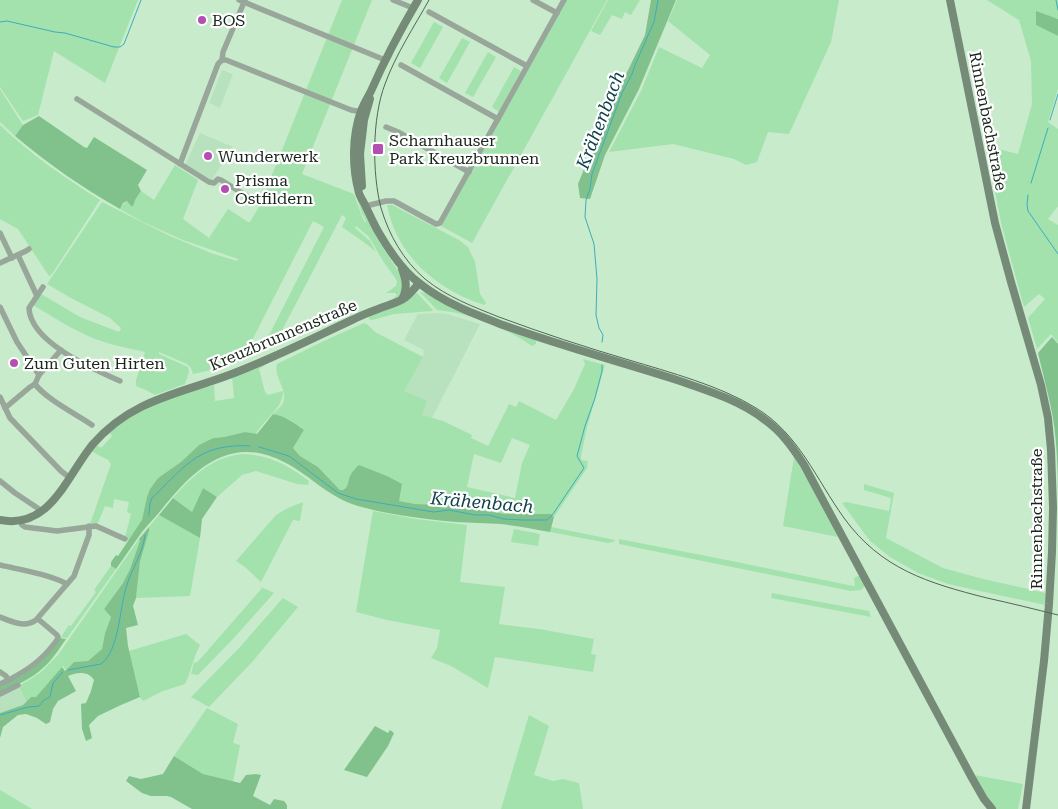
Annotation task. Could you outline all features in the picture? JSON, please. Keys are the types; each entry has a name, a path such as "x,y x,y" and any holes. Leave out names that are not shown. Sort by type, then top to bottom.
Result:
{"main road":[{"path":"418,0 367,96 361,135 360,154 365,205 378,232 399,263 419,283 450,303 549,341 661,375 714,394 761,416 775,428 789,443 804,466 972,778 992,809"},
{"name":"Rinnenbachstraße","path":"950,0 1000,241 1037,369 1047,412 1051,450 1055,552 1027,807"},
{"path":"399,263 406,286 405,294 400,300"},
{"name":"Kreuzbrunnenstraße","path":"42,511 55,499 85,454 103,434 126,416 152,402 252,366 364,314 400,300 408,295 419,283"},
{"path":"0,520 20,520 42,511"}],"street":[{"path":"393,0 413,8"},
{"path":"533,0 557,13"},
{"path":"365,205 394,201 437,224 440,223 564,0"},
{"path":"180,164 214,73 222,60 243,1 385,60"},
{"path":"429,12 527,66"},
{"path":"222,60 351,110 364,112"},
{"path":"400,65 498,119"},
{"path":"77,99 210,183 222,180 258,203"},
{"path":"386,127 468,172"},
{"path":"0,233 37,296"},
{"path":"0,264 29,249"},
{"path":"43,286 29,307 31,321 42,335 61,350 120,381"},
{"path":"0,307 17,342 40,375"},
{"path":"5,408 35,384 61,350"},
{"path":"35,384 40,391 92,425"},
{"path":"0,397 12,420 70,478"},
{"path":"0,481 42,511"},
{"path":"20,520 25,527 54,531 97,526 125,539"},
{"path":"0,617 25,624 33,623 38,619 73,577 89,534 89,526"},
{"path":"0,565 38,574 67,584"},
{"path":"0,684 28,670 38,662 57,639 58,636 38,619"},
{"path":"0,672 8,680"},
{"path":"0,694 18,686"}],"shaded area":[{"path":"0,0 138,0 105,83 54,51 38,115 23,121 0,87"},
{"path":"342,0 372,0 302,174 354,194 365,223 366,221 356,195 358,194 365,216 399,272 404,284 401,292 395,299 384,303 397,295 395,293 386,293 396,286 396,279 369,237 356,226 355,228 370,241 376,252 342,227 346,218 342,215 275,344 262,349 324,227 313,221 243,358 193,374 187,364 159,352 159,354 188,367 189,372 185,384 155,395 136,386 136,380 145,352 95,339 33,305 41,294 80,317 119,332 121,328 110,318 47,284 102,202 170,236 211,253 237,261 238,259 183,240 143,222 120,209 126,202 135,200 141,191 154,200 175,165 198,180 183,219 209,238 228,209 250,222 260,205"},
{"path":"566,0 607,0 472,243 441,226"},
{"path":"608,0 640,0 631,15 625,12 622,19 612,15 600,35 591,31"},
{"path":"651,0 676,0 639,89 605,155 590,199 580,198 578,184 603,122 645,35"},
{"path":"677,0 839,0 831,42 789,134 768,132 757,162 746,165 734,159 673,144 609,152 641,91 659,47 702,68 710,55 668,21"},
{"path":"987,0 1058,0 1058,19 1036,12 1036,25 1058,36 1058,89 1048,122 1058,129 1058,206 1048,219 1058,225 1058,343 1051,334 1037,349 1028,318 1045,299 1039,294 1024,307 1002,227 986,146 1018,154 1032,104 1031,61 1019,20"},
{"path":"1036,11 1058,19 1058,36 1036,25"},
{"path":"434,22 443,27 420,68 411,63"},
{"path":"462,38 470,42 447,83 439,78"},
{"path":"488,52 496,57 473,97 465,93"},
{"path":"514,67 521,71 499,112 492,107"},
{"path":"222,70 233,74 220,108 209,103"},
{"path":"0,89 23,125 15,136 0,122"},
{"path":"39,116 84,147 87,148 94,137 147,170 138,185 141,191 133,206 127,201 123,203 120,209 106,201 53,166 15,136 23,125"},
{"path":"0,125 48,165 100,200 49,276 18,229 0,219"},
{"name":"Wunderwerk","path":"200,133 233,147 211,181 185,165"},
{"path":"387,205 392,205 459,240 468,247 475,262 480,294 486,303 484,305 450,290 421,268 409,255 400,240 392,223"},
{"path":"420,292 482,320 462,314 437,310"},
{"path":"417,293 432,311 394,314 372,320 369,319 369,315 407,300"},
{"path":"418,314 447,314 480,324 432,418 422,415 404,391 424,354 424,350 404,340"},
{"path":"364,323 375,332 423,357 404,391 427,401 422,415 443,421 472,435 471,438 488,446 509,404 516,407 519,401 556,420 574,389 585,364 583,359 605,365 587,427 581,456 581,460 588,461 587,468 554,517 550,514 506,514 446,505 415,504 398,501 387,476 355,468 349,477 345,489 340,490 318,467 300,456 293,448 304,430 290,420 273,414 282,405 284,400 283,390 276,369 277,364","holes":["512,438 530,445 522,463 515,498 467,487 474,454 501,463"]},
{"path":"489,323 534,339 536,344 532,346"},
{"path":"1052,337 1058,344 1058,497 1053,418 1038,353"},
{"path":"270,362 259,369 265,392 268,395 283,391 282,397 277,409 256,434 245,432 213,438 199,445 181,462 158,478 150,489 143,520 129,540 125,537 131,514 127,512 129,502 114,499 113,508 105,506 97,525 90,524 111,464 108,460 91,451 97,445 101,448 112,436 110,433 106,435 115,426 148,406 208,385 209,387 214,385 215,401 234,398 232,376"},
{"path":"273,414 286,418 304,430 293,448 300,456 318,467 340,490 343,490 348,485 350,475 359,465 402,484 399,501 415,504 446,505 506,514 551,514 554,517 550,532 501,524 419,518 358,506 338,498 284,462 265,454 247,452 230,454 200,469 174,494 144,529 116,569 111,566 111,562 116,555 118,556 142,520 150,489 158,478 181,462 199,445 213,438 245,432 257,434"},
{"path":"243,454 262,456 278,462 309,481 308,485 297,484 256,471 242,475 217,497 203,488 192,512 173,498 195,475 212,463"},
{"path":"794,457 810,484 838,537 783,526"},
{"path":"864,484 894,493 886,538 943,568 1046,593 1045,605 948,584 918,573 890,557 870,541 842,503 846,502 889,511 891,498 864,490"},
{"path":"203,488 217,497 202,519 200,538 159,515 173,498 192,512"},
{"path":"303,502 300,521 293,520 261,582 236,561 276,515"},
{"path":"373,511 416,519 467,525 460,582 505,587 499,624 594,639 591,654 596,655 593,672 495,657 488,688 451,666 431,658 437,648 440,630 356,612"},
{"path":"159,515 200,538 190,596 136,598 140,563 149,527"},
{"path":"149,527 140,562 136,598 133,606 138,625 126,628 128,646 140,697 98,716 89,725 92,738 86,741 82,729 81,704 86,703 94,680 86,674 79,673 68,676 76,691 58,701 53,709 50,722 46,724 26,714 18,715 3,727 0,738 0,713 23,705 31,697 36,697 62,667 65,671 74,662 88,661 102,649 111,617 104,609 123,583 130,569 140,541 139,539"},
{"path":"551,527 615,540 608,543 550,532"},
{"path":"514,529 540,534 538,546 511,542"},
{"path":"139,539 140,541 130,569 123,583 104,609 111,617 102,649 88,661 74,662 66,670 63,666 36,697 31,697 26,702 19,686 40,673 58,655"},
{"path":"619,539 848,585 855,586 854,578 860,575 865,586 861,590 851,591 619,544"},
{"path":"111,566 116,569 67,638 61,637 96,592 94,590"},
{"path":"259,586 274,593 198,675 191,674 194,662 196,663 202,657 262,588"},
{"path":"772,593 869,611 871,617 771,598"},
{"path":"283,598 298,607 253,661 209,707 191,697 240,647"},
{"path":"186,634 200,645 185,684 163,691 143,701 140,697 129,651"},
{"path":"60,638 66,639 47,664 23,682 0,692 0,686 23,675"},
{"path":"19,687 26,702 23,705 0,713 0,696"},
{"path":"207,708 238,724 233,743 240,745 233,782 203,774 174,756"},
{"path":"529,715 549,726 534,775 553,781 563,779 579,783 583,809 501,809"},
{"path":"375,726 388,733 390,730 394,733 388,746 367,777 344,770"},
{"path":"174,756 203,774 240,783 246,775 261,775 253,796 270,805 274,799 284,801 287,809 192,809 171,797 151,796 142,793 126,781 129,776 141,779 163,774"},
{"path":"974,775 1023,784 1018,809 996,809"},
{"path":"0,790 32,809 0,809"}],"waterway":[{"path":"0,22 7,21 65,33 120,47 124,44 141,0"},
{"name":"Krähenbach","path":"602,342 603,335 596,315 597,279 594,244 585,217 586,200 592,174 622,93 654,22 658,0"},
{"path":"1056,0 1058,10"},
{"path":"1050,120 1058,94"},
{"path":"1031,183 1048,128"},
{"path":"1028,195 1028,211 1058,254"},
{"name":"Krähenbach","path":"259,447 289,456 338,493 356,499 434,512 449,510 475,515 489,515 504,519 547,520 584,468 577,456 595,398 602,365"},
{"name":"Krähenbach","path":"149,515 152,498 191,461 200,455 220,448 250,446"},
{"name":"Krähenbach","path":"68,670 101,664 112,649 124,594 142,548 145,535"},
{"name":"Krähenbach","path":"0,715 39,706 50,697 53,683 63,672"}],"tram line":[{"path":"429,0 389,73 378,113 375,146 376,179 384,218 398,247 417,272 451,296 499,317 580,345 694,380 742,400 771,419 784,431 806,458 844,518 858,535 890,562 907,572 945,586 1058,615"}],"place":[{"name":"BOS","path":"202,20"},
{"name":"Scharnhauser Park Kreuzbrunnen","path":"378,149"},
{"name":"Wunderwerk","path":"208,156"},
{"name":"Prisma Ostfildern","path":"225,189"},
{"name":"Zum Guten Hirten","path":"14,363"}]}
